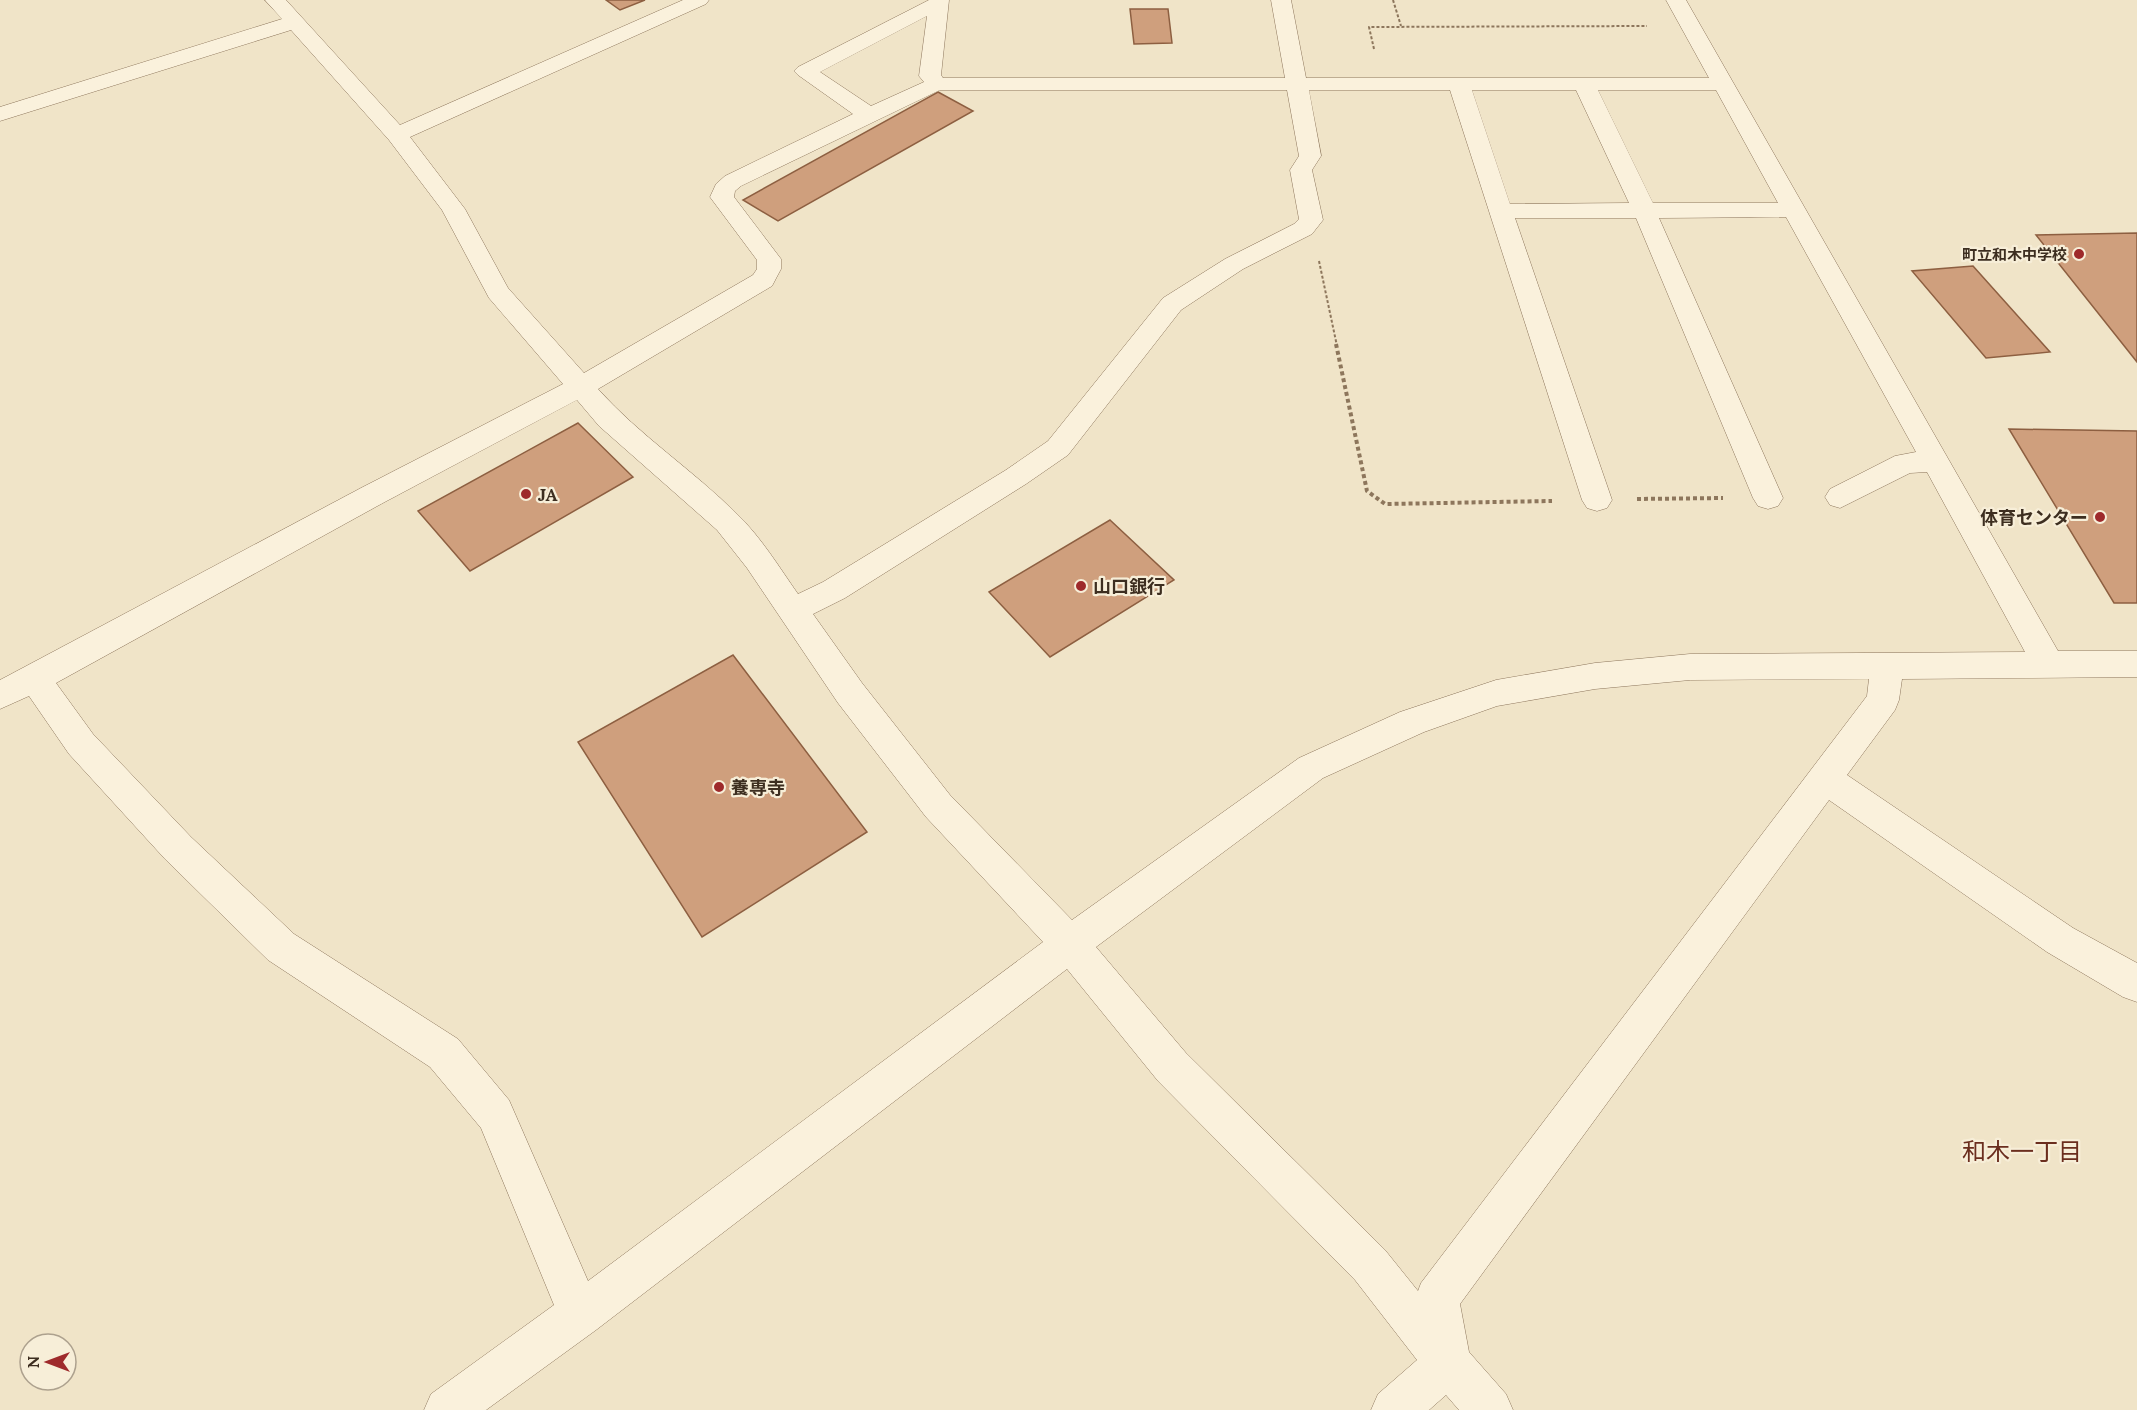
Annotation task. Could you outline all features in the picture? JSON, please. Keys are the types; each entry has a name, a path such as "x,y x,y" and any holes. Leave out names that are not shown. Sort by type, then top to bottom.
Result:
{"street":[{"path":"397,135 699,0"},
{"path":"793,610 834,590 1017,477 1058,448 1172,304 1234,264 1303,229 1311,220 1301,170 1310,156 1281,0"},
{"path":"1676,0 2048,663"},
{"path":"938,3 930,76 938,84"},
{"path":"868,115 805,71 938,3"},
{"path":"0,114 285,11 397,135 453,209 498,292 580,387 609,419 727,522 758,560 850,693 938,806 1071,945 1172,1067 1370,1265 1448,1363 1490,1410"},
{"path":"0,695 382,490 580,387 763,280 769,269 769,259 722,196 724,189 733,181 868,115 938,84 1722,84"},
{"path":"1584,84 1645,212 1767,498"},
{"path":"1459,85 1598,500"},
{"path":"1502,211 1793,210"},
{"path":"1840,497 1905,463 1935,462"},
{"path":"447,1410 580,1314 1114,911 1311,768 1412,722 1496,693 1606,674 1690,667 2137,664"},
{"path":"1448,1363 1437,1299 1883,700 1887,666"},
{"path":"35,678 81,744 177,848 281,947 444,1053 495,1114 580,1314"},
{"path":"1826,779 2060,940 2137,984"},
{"path":"1394,1410 1448,1363"}],"path":[{"path":"1393,0 1401,26"},
{"path":"1382,85 1369,27 1690,26"},
{"path":"1303,229 1314,234 1366,491 1385,504 1767,498"}],"building":[{"path":"606,0 645,0 620,10"},
{"path":"1130,9 1168,9 1172,43 1134,44"},
{"path":"938,92 973,111 778,221 743,200"},
{"path":"2137,233 2137,362 2036,235"},
{"path":"1973,266 2050,352 1986,358 1912,271"},
{"name":"JA","path":"578,423 633,477 470,571 418,511"},
{"name":"体育センター","path":"2009,429 2137,431 2137,603 2114,603"},
{"name":"山口銀行","path":"1110,520 1174,580 1050,657 989,592"},
{"name":"養専寺","path":"733,655 867,832 702,937 578,742"}],"place":[{"name":"町立和木中学校","path":"2079,254"},
{"name":"JA","path":"526,494"},
{"name":"体育センター","path":"2100,517"},
{"name":"山口銀行","path":"1081,586"},
{"name":"養専寺","path":"719,787"}],"district":[{"name":"和木一丁目","path":"2022,1151"}]}
